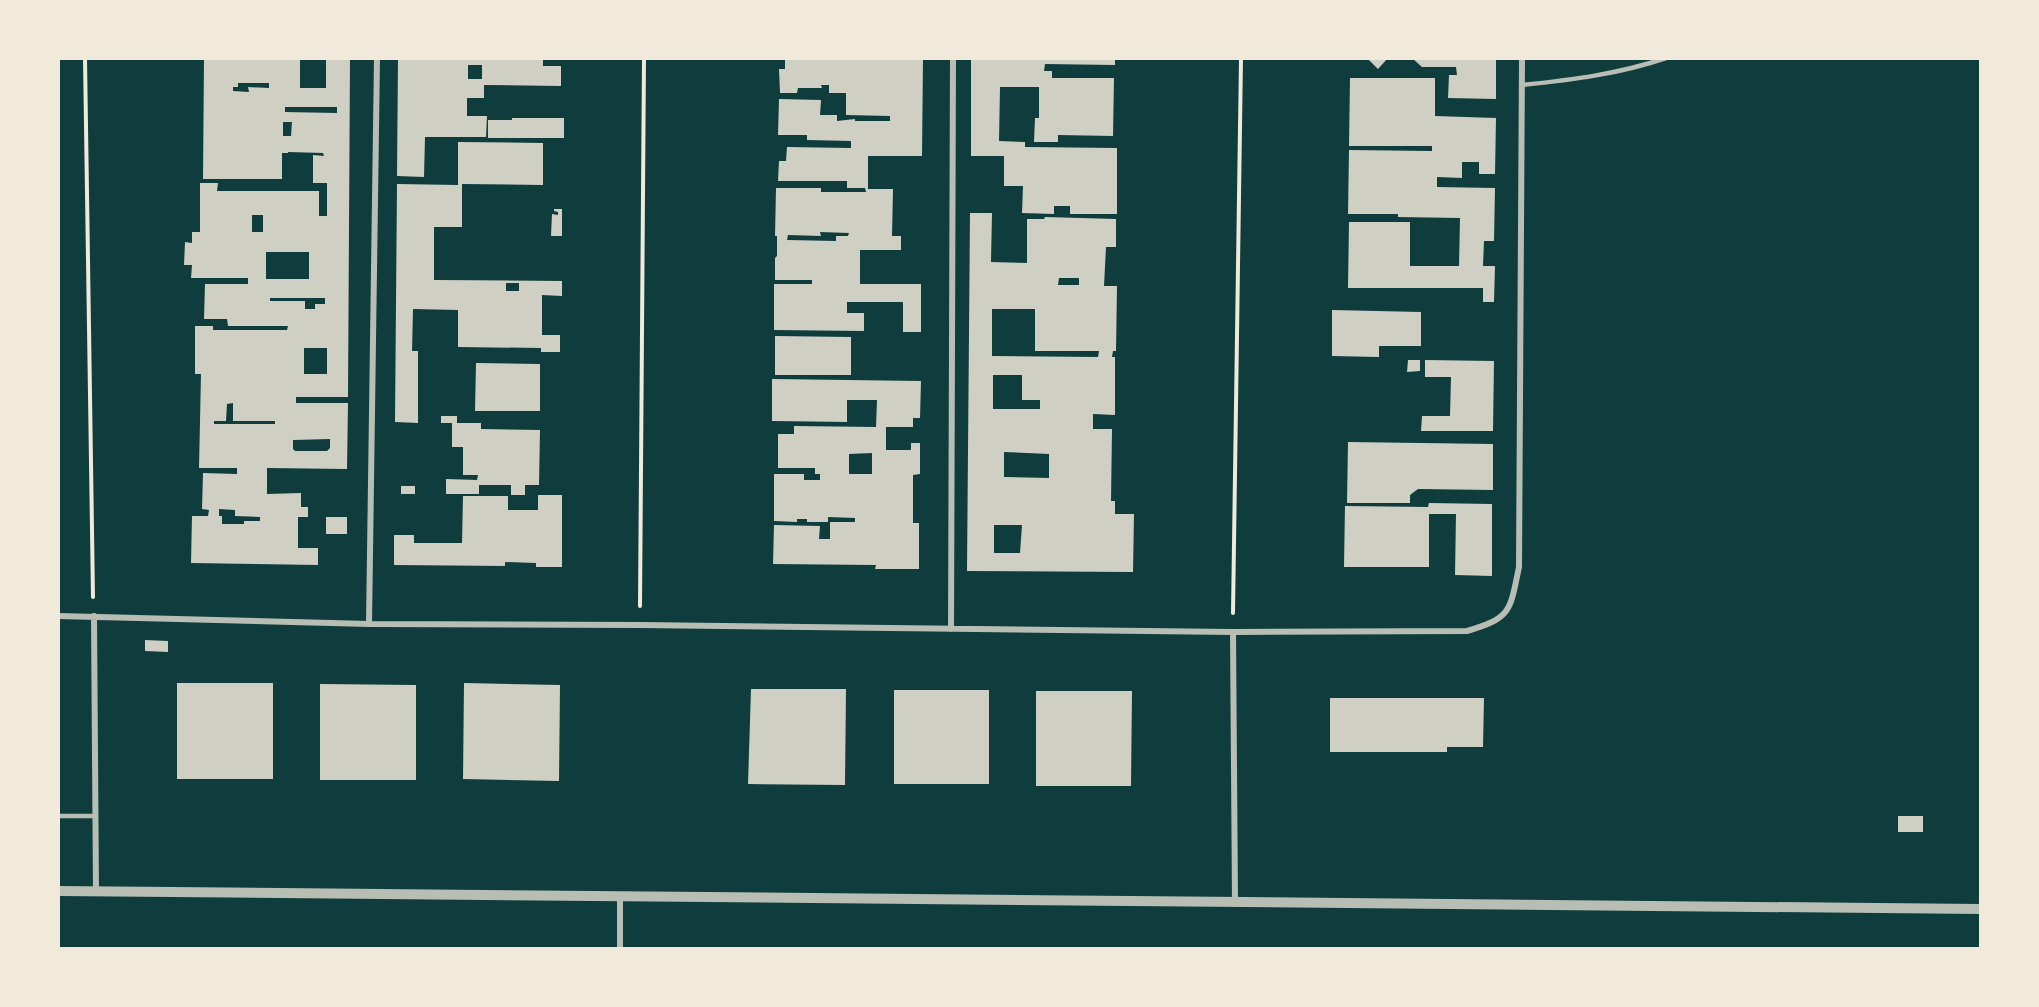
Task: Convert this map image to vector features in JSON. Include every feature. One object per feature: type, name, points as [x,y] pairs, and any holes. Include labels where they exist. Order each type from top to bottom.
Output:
[{"type":"street","points":[[369,624],[377,58]]},
{"type":"street","points":[[951,629],[953,58]]},
{"type":"street","points":[[58,616],[369,624],[1233,632],[1467,631],[1492,624],[1506,613],[1513,597],[1519,567],[1522,58]]},
{"type":"street","points":[[94,616],[96,892]]},
{"type":"street","points":[[1233,632],[1235,902]]},
{"type":"street","points":[[58,891],[1980,909]]},
{"type":"street","points":[[620,897],[620,948]]},
{"type":"lane","points":[[1522,85],[1580,79],[1635,69],[1666,58]]},
{"type":"lane","points":[[58,816],[96,816]]},
{"type":"path","points":[[85,58],[94,616]]},
{"type":"path","points":[[640,625],[644,58]]},
{"type":"path","points":[[1233,632],[1241,58]]},
{"type":"building","points":[[204,58],[300,58],[300,88],[326,88],[326,58],[350,58],[348,397],[296,397],[296,403],[348,403],[347,469],[267,468],[267,494],[301,493],[301,507],[308,507],[308,517],[298,517],[298,548],[318,548],[318,565],[191,563],[192,516],[208,516],[209,510],[202,509],[203,473],[237,474],[237,468],[199,468],[201,374],[195,374],[195,326],[213,326],[213,330],[287,330],[288,326],[228,326],[227,319],[204,319],[205,284],[248,284],[248,278],[191,278],[192,265],[184,265],[185,242],[192,243],[192,232],[200,232],[200,183],[218,183],[217,191],[319,191],[319,216],[327,216],[327,183],[313,183],[313,155],[324,156],[323,153],[282,153],[282,179],[203,179]],"holes":[[[238,83],[269,83],[269,88],[248,87],[249,92],[233,91],[233,87],[238,87]],[[285,107],[337,107],[337,113],[285,112]],[[283,122],[292,122],[291,136],[283,136]],[[252,215],[263,215],[263,232],[252,232]],[[266,252],[309,252],[309,279],[266,279]],[[270,298],[325,298],[325,304],[315,304],[315,309],[305,309],[305,301],[270,301]],[[304,348],[327,348],[327,374],[304,374]],[[233,403],[233,421],[275,421],[275,424],[214,424],[214,421],[226,421],[227,404]],[[330,439],[330,448],[327,451],[295,451],[293,440]],[[219,509],[235,510],[235,516],[260,517],[260,521],[244,521],[244,524],[222,524]]]},
{"type":"building","points":[[398,58],[543,58],[543,66],[561,66],[561,86],[484,85],[484,98],[467,98],[467,116],[487,116],[486,137],[425,137],[424,177],[397,176]],"holes":[[[468,65],[482,65],[482,79],[468,79]]]},
{"type":"building","points":[[785,58],[923,58],[922,156],[868,156],[868,189],[893,189],[892,236],[901,236],[901,250],[860,250],[860,284],[921,284],[921,332],[903,332],[903,302],[847,302],[847,313],[864,313],[864,331],[774,330],[774,284],[812,284],[812,280],[775,280],[776,188],[821,188],[821,192],[866,192],[865,188],[847,188],[847,181],[778,181],[779,161],[786,161],[787,147],[851,148],[851,141],[807,140],[807,135],[778,135],[779,99],[821,100],[820,115],[837,115],[837,121],[855,119],[855,121],[890,121],[890,116],[846,115],[846,93],[829,93],[829,85],[821,85],[822,88],[798,88],[797,93],[780,93],[779,69],[785,69]],"holes":[[[820,232],[849,233],[848,236],[836,236],[836,241],[787,240],[788,235],[821,236]]]},
{"type":"building","points":[[971,58],[1115,58],[1115,65],[1045,64],[1044,71],[1052,71],[1052,78],[1114,78],[1113,136],[1058,135],[1058,142],[1034,142],[1035,118],[1039,118],[1039,87],[1000,87],[999,141],[1025,142],[1025,147],[1117,148],[1117,214],[1070,214],[1070,206],[1054,206],[1054,214],[1022,213],[1023,186],[1004,186],[1004,156],[971,156]]},
{"type":"building","points":[[1367,58],[1388,58],[1378,69]]},
{"type":"building","points":[[1412,58],[1496,58],[1496,99],[1448,98],[1449,75],[1457,75],[1456,67],[1422,67]]},
{"type":"building","points":[[1350,78],[1435,78],[1435,116],[1496,118],[1495,174],[1479,174],[1479,162],[1462,162],[1462,178],[1437,177],[1437,187],[1495,188],[1494,241],[1484,241],[1483,266],[1495,266],[1494,302],[1483,302],[1483,288],[1348,288],[1349,222],[1410,222],[1410,266],[1459,266],[1460,218],[1348,214],[1349,150],[1432,151],[1432,146],[1349,146]]},
{"type":"building","points":[[512,118],[564,118],[564,138],[488,138],[488,120],[512,120]]},
{"type":"building","points":[[458,142],[543,143],[543,185],[462,184],[462,227],[434,227],[434,280],[562,281],[562,296],[542,295],[542,335],[560,335],[560,352],[541,352],[541,348],[458,347],[458,310],[413,309],[412,351],[418,351],[418,423],[395,422],[397,184],[458,185]],"holes":[[[506,283],[519,283],[519,291],[506,291]]]},
{"type":"building","points":[[554,209],[562,209],[562,236],[551,236],[552,214],[558,215]]},
{"type":"building","points":[[970,213],[992,213],[991,262],[1027,263],[1027,219],[1044,219],[1045,217],[1116,219],[1116,247],[1106,247],[1104,286],[1117,286],[1116,351],[1113,351],[1112,357],[1115,357],[1115,415],[1093,414],[1093,429],[1112,429],[1111,501],[1115,501],[1115,514],[1134,514],[1133,572],[967,571]],"holes":[[[1059,278],[1079,278],[1079,285],[1058,285]],[[992,309],[1035,309],[1035,351],[1099,351],[1098,357],[992,356]],[[993,375],[1022,375],[1022,400],[1040,400],[1040,409],[993,409]],[[1004,452],[1049,454],[1049,478],[1004,477]],[[994,525],[1022,525],[1020,553],[994,553]]]},
{"type":"building","points":[[1332,310],[1421,312],[1421,346],[1379,346],[1379,357],[1332,356]]},
{"type":"building","points":[[775,336],[851,337],[851,375],[775,375]]},
{"type":"building","points":[[1408,360],[1420,360],[1420,371],[1407,372]]},
{"type":"building","points":[[1425,360],[1494,361],[1493,431],[1421,431],[1422,416],[1450,416],[1451,377],[1425,377]]},
{"type":"building","points":[[476,363],[540,364],[540,411],[475,411]]},
{"type":"building","points":[[772,379],[921,381],[920,418],[913,418],[913,427],[886,427],[886,450],[911,450],[911,443],[920,443],[920,474],[913,475],[913,523],[919,523],[919,569],[875,569],[876,565],[773,564],[774,525],[820,526],[819,539],[830,539],[830,522],[855,522],[855,518],[828,517],[828,522],[807,522],[807,519],[797,519],[797,522],[774,521],[774,474],[804,474],[804,480],[820,480],[820,474],[815,474],[815,468],[778,468],[778,434],[794,434],[794,426],[876,427],[877,400],[847,400],[847,422],[772,421]],"holes":[[[872,453],[872,474],[849,474],[849,454]]]},
{"type":"building","points":[[441,416],[457,416],[457,423],[481,423],[481,429],[540,430],[539,485],[525,485],[525,495],[511,495],[511,485],[479,485],[479,494],[446,494],[446,479],[477,480],[478,475],[463,475],[463,447],[452,447],[452,423],[441,423]]},
{"type":"building","points":[[1348,442],[1493,444],[1493,490],[1418,489],[1410,495],[1410,503],[1347,503]]},
{"type":"building","points":[[401,486],[415,486],[415,494],[401,494]]},
{"type":"building","points":[[538,495],[562,495],[562,567],[536,567],[536,563],[505,562],[505,566],[394,565],[394,535],[414,535],[414,543],[462,543],[463,496],[508,496],[508,510],[538,510]]},
{"type":"building","points":[[1429,503],[1492,504],[1492,576],[1455,575],[1456,514],[1429,514],[1429,567],[1344,567],[1345,506],[1428,507]]},
{"type":"building","points":[[326,517],[347,517],[347,534],[326,534]]},
{"type":"building","points":[[145,640],[168,641],[168,652],[145,651]]},
{"type":"building","points":[[177,683],[273,683],[273,779],[177,779]]},
{"type":"building","points":[[464,683],[560,685],[559,781],[463,779]]},
{"type":"building","points":[[320,684],[416,685],[416,780],[320,780]]},
{"type":"building","points":[[751,689],[846,689],[845,785],[748,784]]},
{"type":"building","points":[[894,690],[989,690],[989,784],[894,784]]},
{"type":"building","points":[[1036,691],[1132,691],[1131,786],[1036,786]]},
{"type":"building","points":[[1330,698],[1484,698],[1483,747],[1447,747],[1447,752],[1330,752]]},
{"type":"building","points":[[1898,816],[1923,816],[1923,832],[1898,832]]}]
